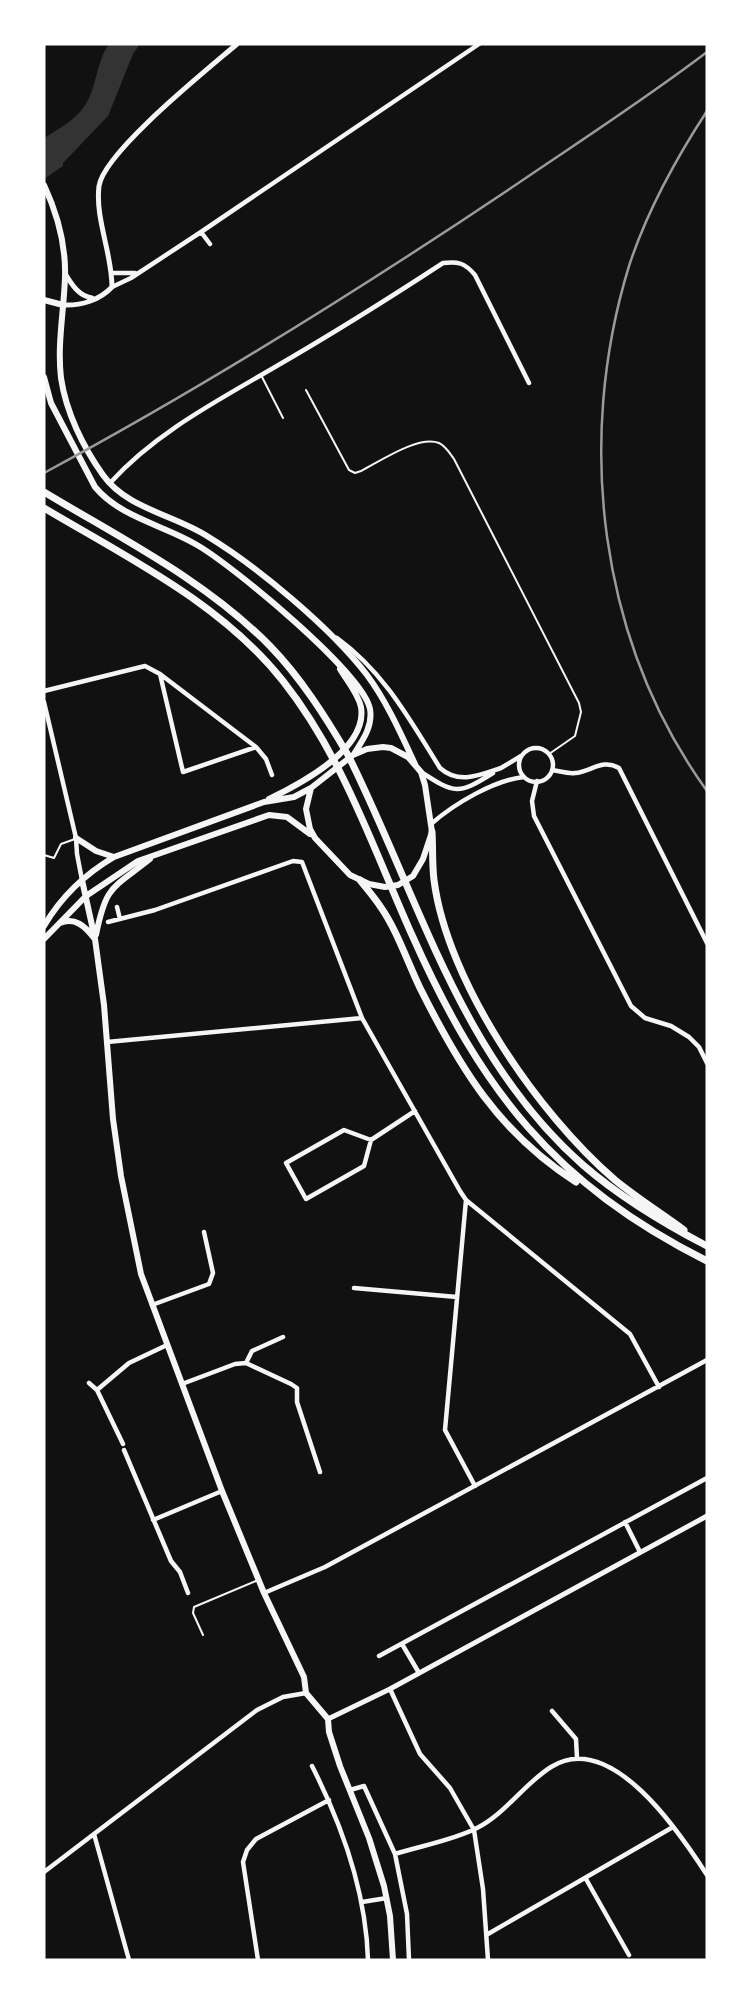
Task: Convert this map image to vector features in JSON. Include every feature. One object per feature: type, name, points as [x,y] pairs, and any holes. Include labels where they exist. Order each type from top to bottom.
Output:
[{"type":"highway","points":[[44,492],[155,557],[208,592],[282,659],[331,726],[362,785],[441,966],[490,1055],[512,1087],[546,1129],[612,1189],[657,1219],[707,1246]]},
{"type":"highway","points":[[44,508],[187,594],[240,635],[282,680],[320,733],[348,784],[439,991],[477,1059],[518,1117],[568,1169],[604,1199]]},
{"type":"highway","points":[[432,828],[434,879],[444,924],[468,982],[514,1063],[551,1114],[601,1167],[707,1246]]},
{"type":"highway","points":[[360,880],[382,909],[447,1041],[478,1091],[528,1145],[557,1169],[649,1229],[707,1261]]},
{"type":"main road","points":[[44,185],[62,241],[65,274],[61,380],[72,420],[94,460],[110,483],[136,502],[206,535],[259,573],[315,622],[368,677],[415,764]]},
{"type":"main road","points":[[44,209],[52,206]]},
{"type":"main road","points":[[44,300],[64,305]]},
{"type":"main road","points":[[44,377],[51,403],[95,487],[105,497],[130,514],[175,533],[213,555],[274,604],[356,682],[370,708],[369,729],[353,755]]},
{"type":"main road","points":[[44,926],[65,897],[82,880],[114,857],[264,802],[300,784],[334,758],[356,735],[361,719],[360,703],[335,662]]},
{"type":"main road","points":[[44,939],[86,896],[126,868],[157,853],[269,816],[283,816],[293,820],[315,838],[350,875],[385,887],[406,881],[421,863],[432,828],[429,800],[421,772],[408,757],[391,748],[374,747],[353,755],[310,788],[288,799],[264,802]]},
{"type":"main road","points":[[310,788],[307,816],[315,838]]},
{"type":"main road","points":[[76,838],[96,851],[114,857]]},
{"type":"main road","points":[[95,939],[102,907],[109,892],[157,853]]},
{"type":"main road","points":[[82,880],[95,939],[113,1119],[125,1201],[141,1274],[222,1491],[264,1593],[304,1677],[306,1693],[327,1718],[329,1732],[369,1838],[387,1898],[393,1960]]},
{"type":"main road","points":[[56,925],[68,920],[77,922],[86,927],[95,939]]},
{"type":"street","points":[[112,287],[99,198],[103,173],[137,134],[237,44]]},
{"type":"street","points":[[64,305],[98,298],[112,287],[118,286],[479,44]]},
{"type":"street","points":[[201,232],[209,244]]},
{"type":"street","points":[[110,483],[125,467],[177,426],[443,263],[456,261],[467,266],[475,275],[529,383]]},
{"type":"street","points":[[112,273],[139,272]]},
{"type":"street","points":[[65,274],[82,294],[88,298],[98,298]]},
{"type":"street","points":[[315,622],[370,665],[389,688],[440,768],[447,774],[459,779],[501,768]]},
{"type":"street","points":[[44,691],[145,666],[160,674],[256,747],[266,759],[272,775]]},
{"type":"street","points":[[160,674],[183,772],[256,747]]},
{"type":"street","points":[[44,702],[76,838],[82,880]]},
{"type":"street","points":[[421,772],[450,790],[459,790],[477,783],[535,748],[545,751],[552,759],[552,770],[546,778],[537,781],[524,777],[512,778],[450,808],[432,828]]},
{"type":"street","points":[[521,756],[519,765],[524,777]]},
{"type":"street","points":[[552,770],[575,773],[604,764],[613,764],[619,768],[707,943]]},
{"type":"street","points":[[537,781],[532,801],[534,816],[631,1006],[645,1018],[671,1026],[689,1037],[707,1061]]},
{"type":"street","points":[[108,922],[155,910],[293,861],[302,862],[362,1018],[466,1200],[630,1334],[659,1387]]},
{"type":"street","points":[[117,906],[120,919]]},
{"type":"street","points":[[107,1042],[362,1018]]},
{"type":"street","points":[[371,1140],[344,1130],[286,1163],[306,1199],[364,1166],[371,1140],[415,1111]]},
{"type":"street","points":[[466,1200],[445,1430],[475,1486]]},
{"type":"street","points":[[152,1305],[209,1284],[213,1273],[204,1232]]},
{"type":"street","points":[[354,1288],[457,1297]]},
{"type":"street","points":[[246,1363],[252,1351],[283,1337]]},
{"type":"street","points":[[97,1390],[129,1363],[167,1345]]},
{"type":"street","points":[[264,1593],[315,1572],[707,1360]]},
{"type":"street","points":[[181,1384],[235,1364],[246,1363],[297,1388],[297,1402],[320,1472]]},
{"type":"street","points":[[89,1384],[97,1390],[171,1561],[180,1572],[188,1592]]},
{"type":"street","points":[[379,1656],[707,1478]]},
{"type":"street","points":[[153,1520],[222,1491]]},
{"type":"street","points":[[327,1718],[390,1689],[707,1516]]},
{"type":"street","points":[[625,1522],[640,1552]]},
{"type":"street","points":[[402,1644],[419,1673]]},
{"type":"street","points":[[390,1689],[420,1754],[450,1788],[474,1830],[488,1934],[488,1960]]},
{"type":"street","points":[[44,1871],[257,1710],[283,1697],[306,1693]]},
{"type":"street","points":[[552,1711],[574,1736],[577,1758]]},
{"type":"street","points":[[395,1854],[474,1830],[500,1812],[549,1768],[559,1762],[577,1758],[596,1760],[618,1772],[645,1796],[673,1828],[707,1875]]},
{"type":"street","points":[[312,1766],[341,1829],[362,1902],[368,1960]]},
{"type":"street","points":[[349,1790],[365,1786],[395,1854],[407,1914],[409,1960]]},
{"type":"street","points":[[258,1960],[243,1862],[247,1850],[256,1839],[329,1800]]},
{"type":"street","points":[[488,1934],[673,1828]]},
{"type":"street","points":[[93,1834],[129,1960]]},
{"type":"street","points":[[586,1879],[629,1955]]},
{"type":"street","points":[[362,1902],[387,1898]]},
{"type":"lane","points":[[261,375],[284,418]]},
{"type":"lane","points":[[306,390],[349,470],[355,473],[425,441],[439,443],[454,459],[579,703],[581,712],[575,736],[549,754]]},
{"type":"lane","points":[[44,855],[54,858],[61,844],[76,838]]},
{"type":"lane","points":[[203,1635],[193,1613],[194,1607],[259,1580]]},
{"type":"shaded area","points":[[109,44],[140,44],[133,54],[108,116],[63,166],[44,179],[44,138],[71,121],[84,107]]},
{"type":"railway","points":[[44,473],[163,407],[339,300],[585,138],[707,52]]},
{"type":"railway","points":[[707,111],[663,186],[644,225],[629,266],[612,333],[603,401],[601,470],[607,538],[621,605],[642,670],[670,733],[707,791]]}]
